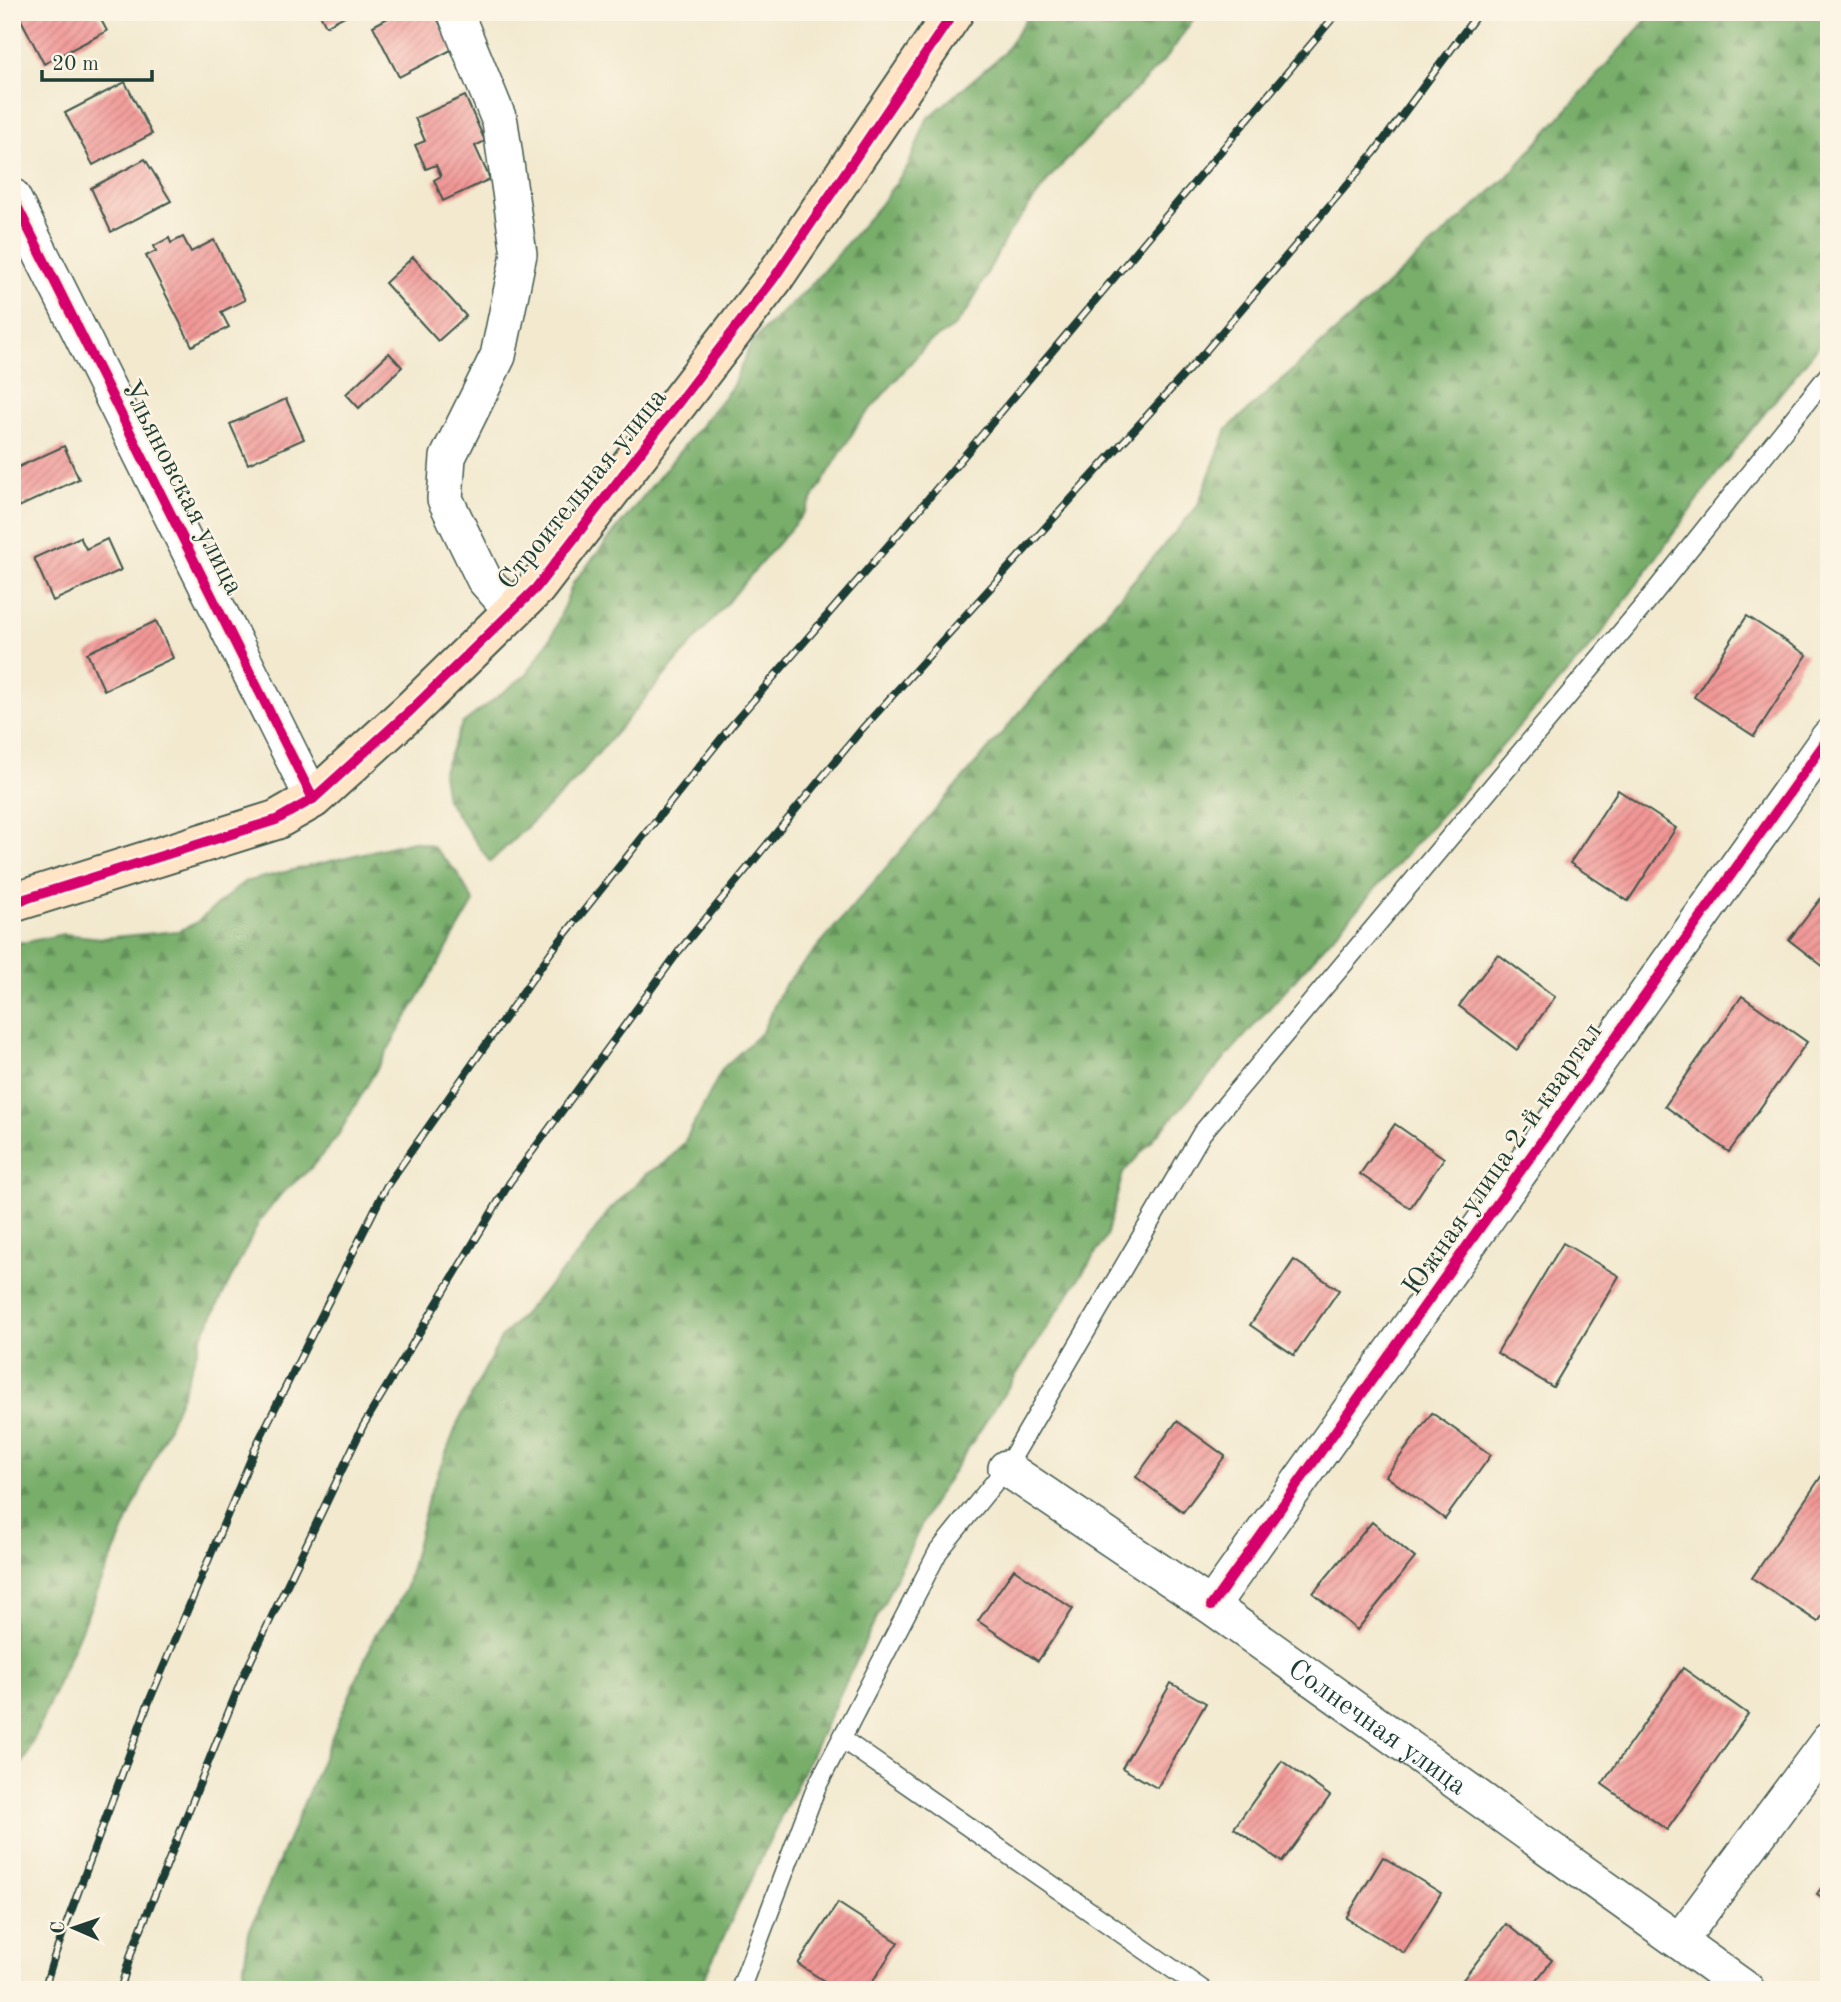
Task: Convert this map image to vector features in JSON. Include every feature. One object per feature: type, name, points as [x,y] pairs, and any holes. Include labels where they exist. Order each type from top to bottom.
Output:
[{"type":"street","points":[[455,12],[500,122],[519,254],[498,356],[448,457],[444,499],[484,579],[512,611]]},
{"type":"street","name":"Строительная улица","points":[[12,903],[276,820],[313,799],[410,711],[536,588],[774,278],[954,12]]},
{"type":"street","name":"Ульяновская улица","points":[[12,196],[313,799]]},
{"type":"street","name":"Южная улица 2-й квартал","points":[[1211,1606],[1829,737]]},
{"type":"street","name":"Солнечная улица","points":[[1006,1468],[1211,1606],[1747,1990]]},
{"type":"street","points":[[1679,1940],[1829,1740]]},
{"type":"lane","points":[[740,1990],[816,1788],[938,1552],[1006,1468],[1202,1133],[1645,604],[1829,374]]},
{"type":"lane","points":[[842,1739],[1203,1990]]},
{"type":"green space","points":[[1031,12],[1198,12],[1168,56],[1054,173],[1006,237],[969,308],[953,328],[928,343],[860,421],[804,513],[571,785],[490,862],[446,799],[442,773],[462,724],[527,674],[553,634],[573,583],[732,387],[752,341],[811,285],[879,206],[908,166],[927,119],[1003,54]]},
{"type":"green space","points":[[1653,12],[1829,12],[1829,333],[1723,465],[1598,638],[1123,1173],[1106,1237],[930,1507],[698,1990],[238,1990],[242,1981],[249,1932],[376,1633],[393,1613],[406,1587],[428,1499],[459,1420],[501,1338],[579,1253],[608,1212],[646,1174],[667,1161],[684,1143],[723,1068],[762,1032],[783,987],[1197,507],[1227,429],[1506,178]]},
{"type":"green space","points":[[413,841],[432,846],[456,871],[474,902],[337,1137],[310,1169],[282,1193],[259,1222],[201,1339],[183,1392],[27,1755],[12,1779],[12,943],[63,934],[102,938],[178,931],[196,923],[244,882]]},
{"type":"building","points":[[17,12],[97,12],[107,31],[44,64]]},
{"type":"building","points":[[319,12],[352,12],[326,26]]},
{"type":"building","points":[[399,12],[434,12],[453,49],[399,77],[373,26]]},
{"type":"building","points":[[125,82],[152,134],[93,165],[65,113]]},
{"type":"building","points":[[465,96],[485,141],[475,146],[490,179],[443,201],[434,180],[441,176],[436,165],[426,169],[415,145],[425,141],[415,118]]},
{"type":"building","points":[[145,159],[171,201],[111,232],[91,188]]},
{"type":"building","points":[[183,237],[191,252],[214,240],[245,300],[221,312],[229,327],[192,346],[146,256],[156,251],[154,246],[169,238],[171,243]]},
{"type":"building","points":[[413,257],[466,316],[438,341],[385,283]]},
{"type":"building","points":[[389,353],[402,367],[359,408],[346,394]]},
{"type":"building","points":[[286,399],[304,439],[248,464],[230,424]]},
{"type":"building","points":[[64,446],[79,479],[19,507],[12,492],[12,470]]},
{"type":"building","points":[[80,537],[86,549],[107,539],[121,570],[53,601],[34,558]]},
{"type":"building","points":[[1747,616],[1807,655],[1754,736],[1694,697]]},
{"type":"building","points":[[156,621],[173,658],[104,690],[87,653]]},
{"type":"building","points":[[1618,790],[1676,828],[1628,901],[1570,863]]},
{"type":"building","points":[[1829,888],[1829,971],[1789,940]]},
{"type":"building","points":[[1498,954],[1555,997],[1517,1050],[1459,1006]]},
{"type":"building","points":[[1742,996],[1807,1042],[1729,1152],[1665,1106]]},
{"type":"building","points":[[1395,1124],[1444,1158],[1410,1208],[1360,1174]]},
{"type":"building","points":[[1563,1243],[1619,1276],[1553,1387],[1497,1353]]},
{"type":"building","points":[[1294,1260],[1339,1290],[1294,1355],[1250,1325]]},
{"type":"building","points":[[1432,1413],[1491,1455],[1445,1519],[1386,1476]]},
{"type":"building","points":[[1177,1421],[1225,1456],[1183,1512],[1136,1477]]},
{"type":"building","points":[[1829,1465],[1829,1606],[1818,1622],[1752,1578]]},
{"type":"building","points":[[1372,1522],[1415,1558],[1357,1630],[1313,1593]]},
{"type":"building","points":[[1014,1569],[1073,1609],[1038,1661],[978,1621]]},
{"type":"building","points":[[1683,1668],[1748,1714],[1667,1830],[1602,1784]]},
{"type":"building","points":[[1171,1683],[1206,1703],[1157,1788],[1122,1768]]},
{"type":"building","points":[[1282,1761],[1330,1796],[1282,1862],[1234,1828]]},
{"type":"building","points":[[1383,1857],[1441,1893],[1404,1953],[1346,1918]]},
{"type":"building","points":[[1829,1877],[1829,1902],[1817,1894]]},
{"type":"building","points":[[838,1903],[898,1942],[867,1990],[838,1990],[798,1964]]},
{"type":"building","points":[[1506,1924],[1552,1960],[1529,1990],[1455,1990]]},
{"type":"railway","points":[[44,1990],[148,1704],[258,1442],[386,1187],[551,952],[732,725],[905,526],[1338,12]]},
{"type":"railway","points":[[120,1990],[132,1951],[241,1681],[363,1426],[510,1182],[679,951],[862,729],[1204,353],[1374,153],[1479,12]]},
{"type":"cycle path","points":[[12,903],[276,820],[313,799],[410,711],[536,588],[774,278],[954,12]]},
{"type":"cycle path","points":[[12,196],[313,799]]},
{"type":"cycle path","points":[[1211,1606],[1829,737]]}]
